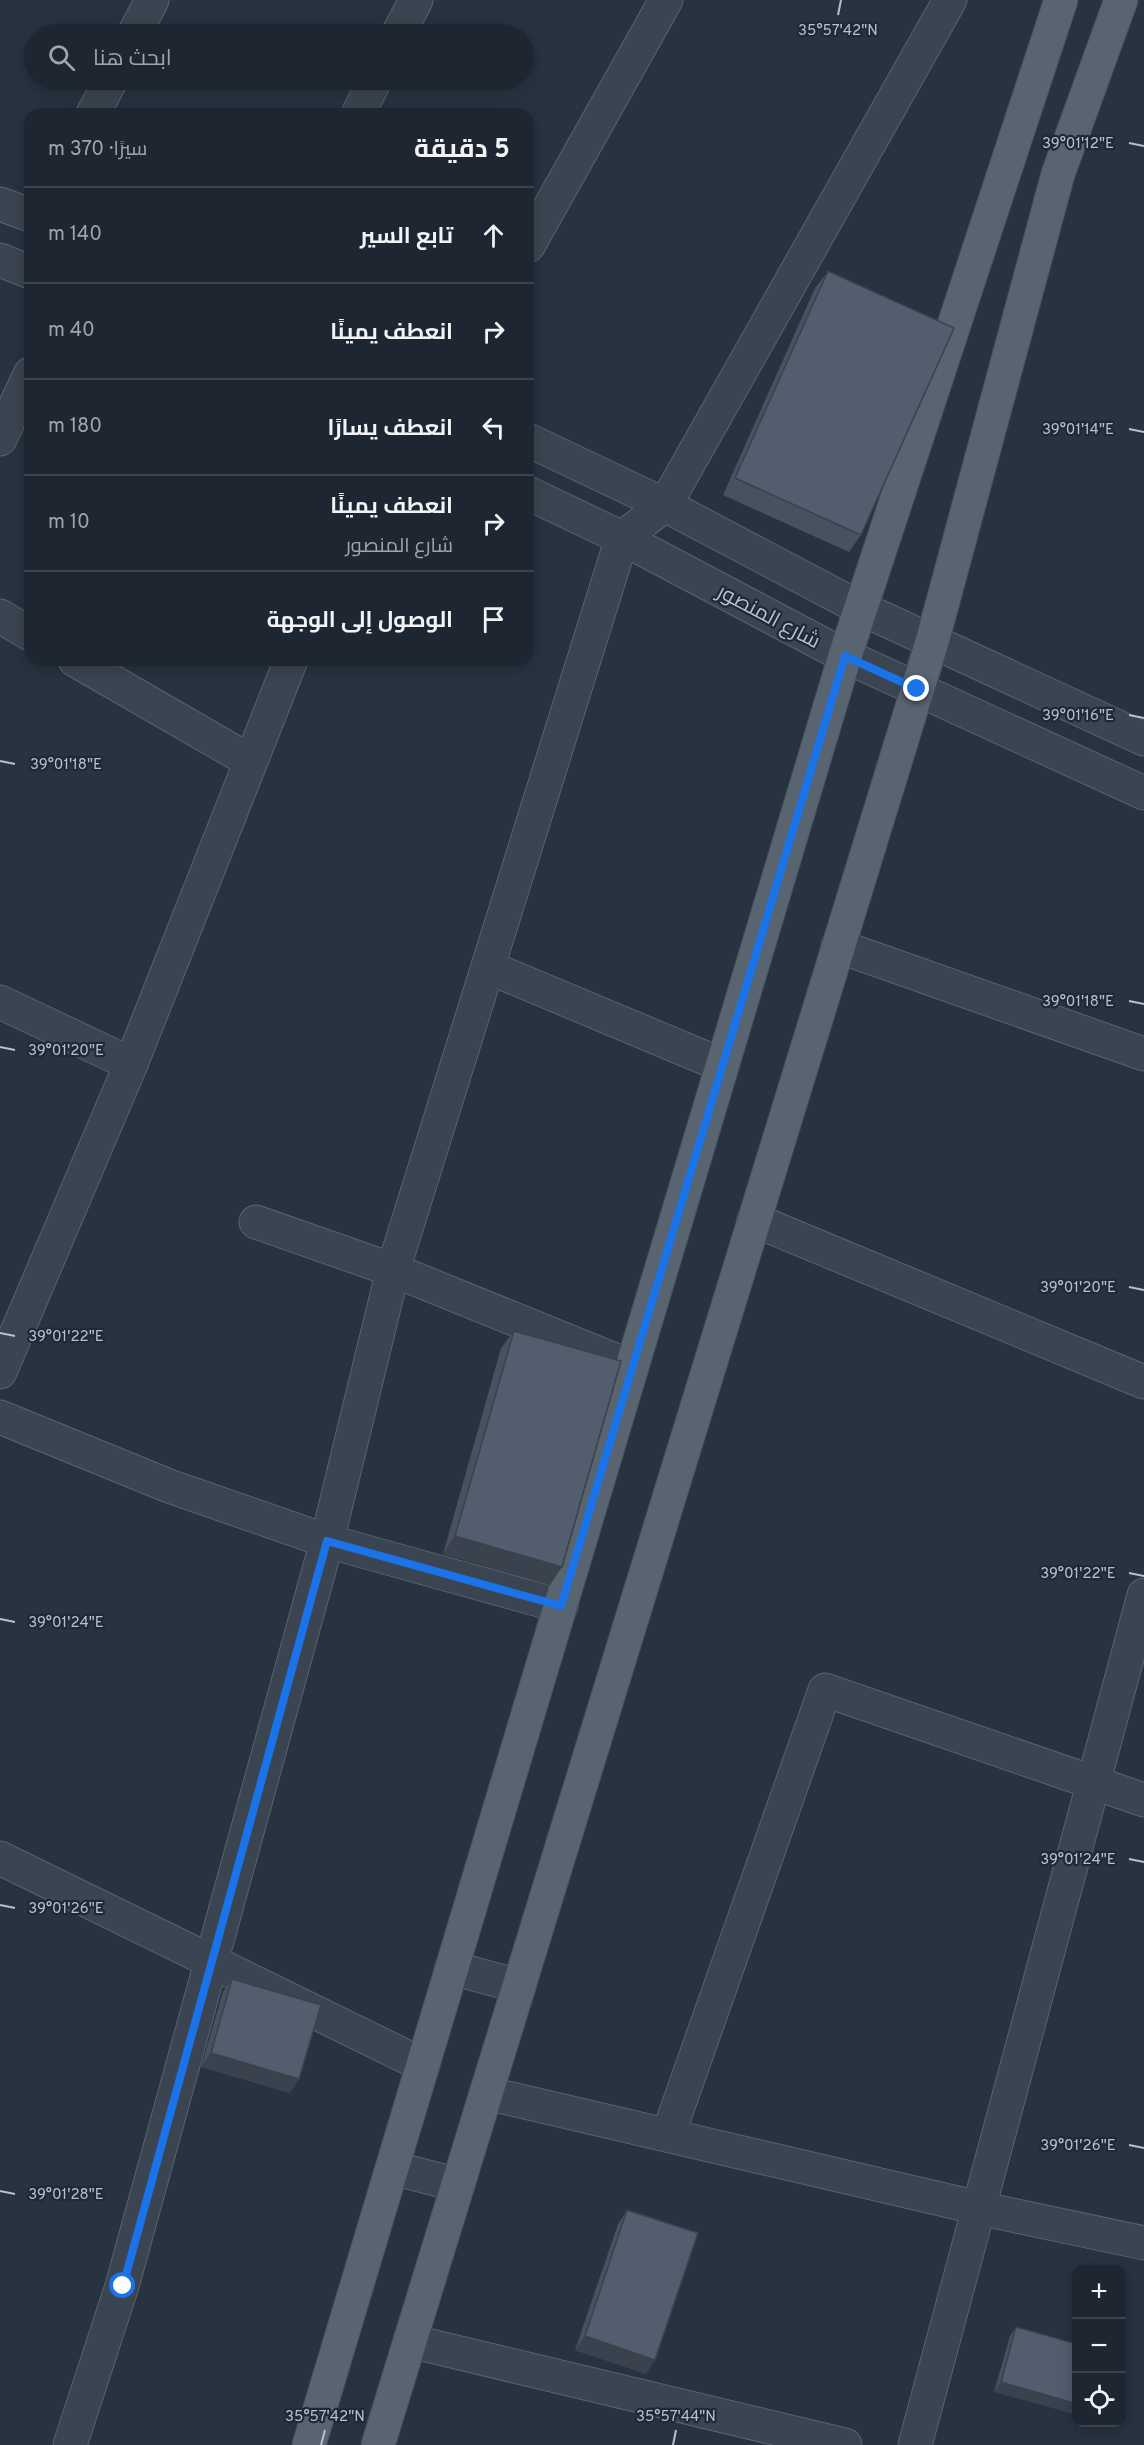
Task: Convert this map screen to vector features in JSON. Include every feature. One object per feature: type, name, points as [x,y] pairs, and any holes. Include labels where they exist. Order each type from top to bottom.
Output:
[{"type":"main road","points":[[309,2445],[845,656],[1061,0]]},
{"type":"main road","points":[[378,2445],[932,642],[1058,174],[1121,0]]},
{"type":"street","points":[[139,24],[152,0]]},
{"type":"street","points":[[403,24],[416,0]]},
{"type":"street","points":[[534,235],[666,0]]},
{"type":"street","points":[[70,2445],[123,2286],[327,1541],[393,1270],[622,538],[665,505],[950,0]]},
{"type":"street","points":[[96,108],[106,90]]},
{"type":"street","points":[[361,108],[370,90]]},
{"type":"street","points":[[0,204],[24,214]]},
{"type":"street","points":[[0,439],[24,387]]},
{"type":"street","points":[[534,443],[665,505],[860,608],[1144,739]]},
{"type":"street","name":"شارع المنصور","points":[[534,496],[622,538],[845,656],[1144,793]]},
{"type":"street","points":[[0,616],[24,630]]},
{"type":"street","points":[[85,666],[250,761]]},
{"type":"street","points":[[0,1372],[131,1064],[289,666]]},
{"type":"street","points":[[838,946],[1144,1054]]},
{"type":"street","points":[[488,967],[722,1065]]},
{"type":"street","points":[[0,1002],[131,1064]]},
{"type":"street","points":[[754,1220],[1144,1382]]},
{"type":"street","points":[[256,1222],[393,1270],[632,1367]]},
{"type":"street","points":[[0,1417],[169,1486],[327,1541],[561,1606]]},
{"type":"street","points":[[915,2445],[1144,1595]]},
{"type":"street","points":[[668,2135],[825,1690],[1144,1800]]},
{"type":"street","points":[[0,1858],[423,2065]]},
{"type":"street","points":[[452,1968],[519,1986]]},
{"type":"street","points":[[486,2093],[979,2208],[1144,2243]]},
{"type":"street","points":[[393,2168],[458,2186]]},
{"type":"street","points":[[410,2341],[845,2445]]},
{"type":"building","points":[[828,271],[954,328],[861,535],[735,478]]},
{"type":"building","points":[[514,1331],[621,1361],[562,1567],[455,1536]]},
{"type":"building","points":[[232,1979],[321,2005],[299,2079],[211,2053]]},
{"type":"building","points":[[627,2210],[698,2233],[655,2360],[585,2336]]},
{"type":"building","points":[[1016,2327],[1072,2343],[1072,2403],[1001,2382]]},
{"type":"route","points":[[123,2286],[327,1541],[561,1606],[845,656],[917,689]]}]
